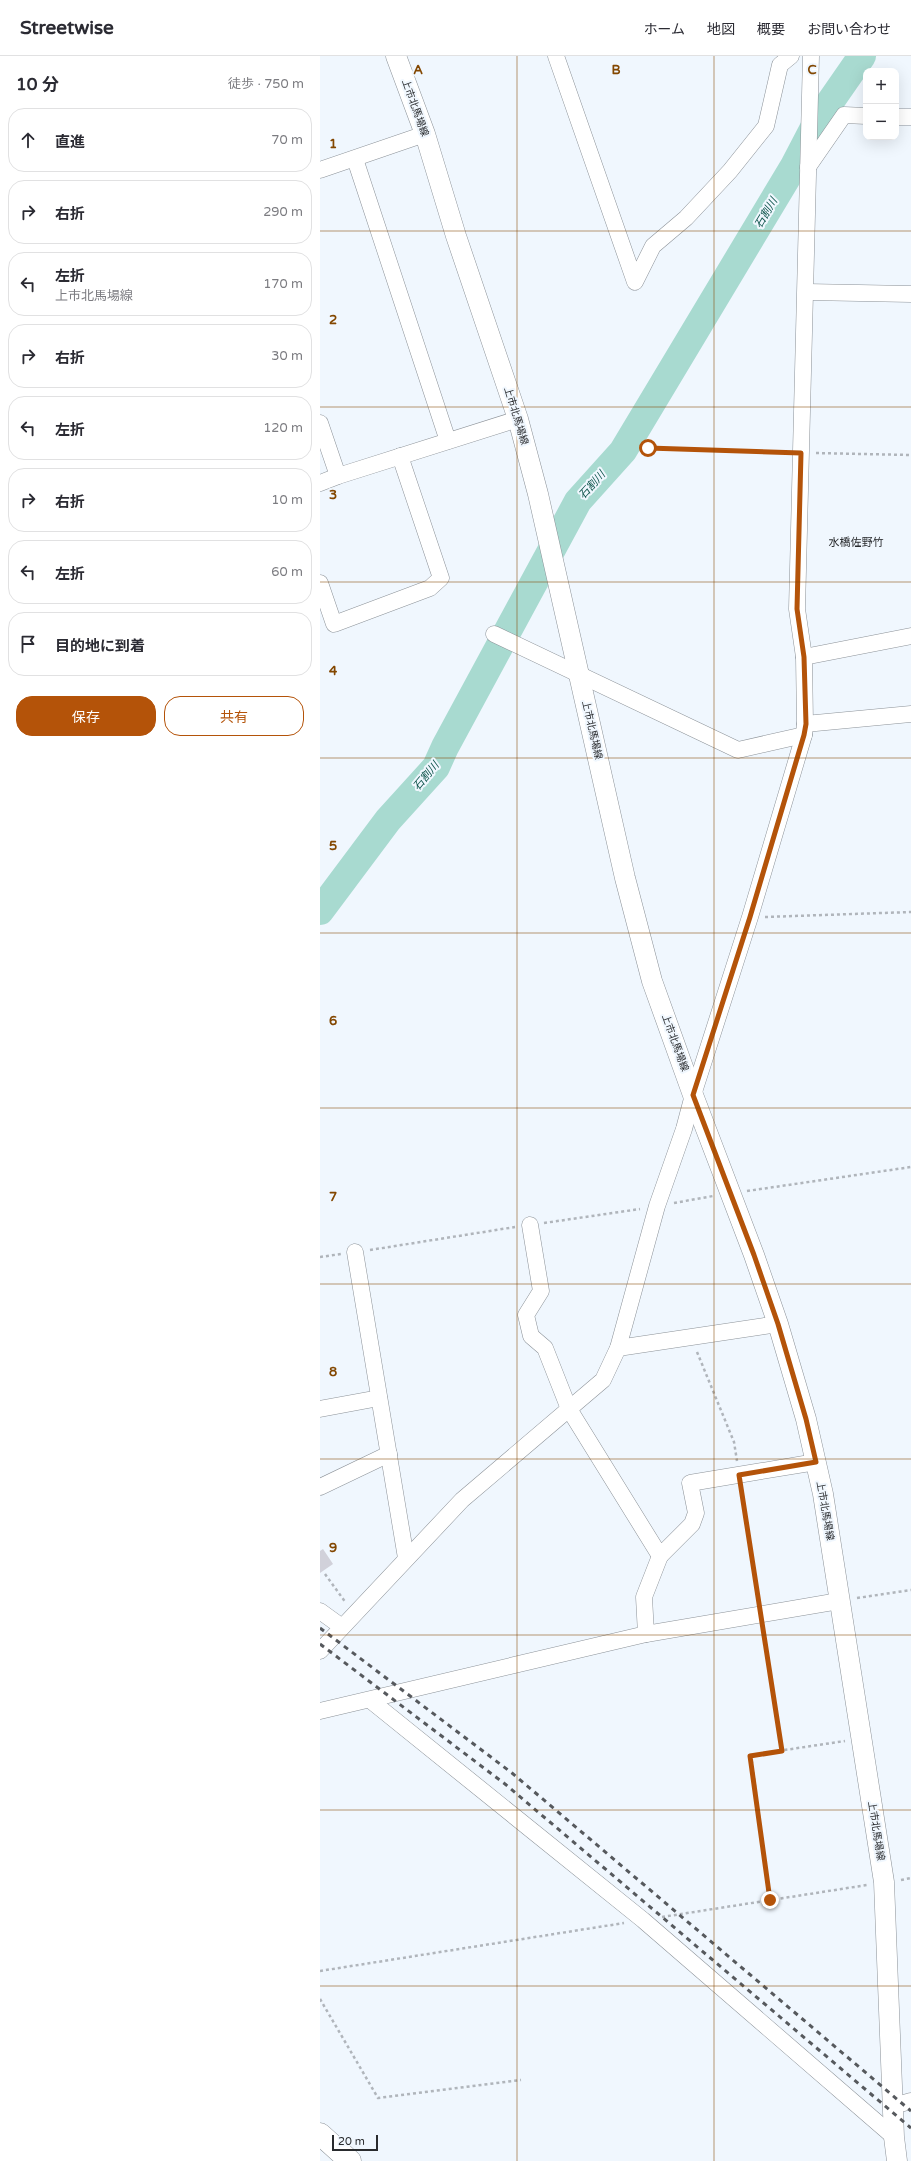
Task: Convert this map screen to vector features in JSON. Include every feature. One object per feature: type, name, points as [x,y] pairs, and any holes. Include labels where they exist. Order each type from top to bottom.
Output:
[{"type":"highway","points":[[320,2134],[350,2161]]},
{"type":"main road","name":"上市北馬場線","points":[[396,56],[425,134],[456,236],[518,419],[538,494],[624,871],[652,981],[778,1324],[806,1419],[823,1494],[884,1882],[902,2103],[894,2137],[897,2161]]},
{"type":"street","points":[[556,56],[635,282],[653,246],[686,218],[730,171],[766,126],[780,65],[791,56]]},
{"type":"street","points":[[320,1651],[462,1500],[603,1380],[618,1348],[657,1206],[684,1129],[693,1095],[750,917],[805,730],[804,657],[797,609],[807,292],[808,160],[811,56]]},
{"type":"street","points":[[808,160],[844,115],[863,116]]},
{"type":"street","points":[[899,117],[911,118]]},
{"type":"street","points":[[320,170],[425,134]]},
{"type":"street","points":[[355,159],[448,441]]},
{"type":"street","points":[[807,292],[911,294]]},
{"type":"street","points":[[320,484],[338,476],[518,419]]},
{"type":"street","points":[[320,423],[338,476]]},
{"type":"street","points":[[320,583],[334,624],[430,588],[441,578],[400,456]]},
{"type":"street","points":[[494,634],[738,750],[805,730],[911,714]]},
{"type":"street","points":[[804,657],[911,636]]},
{"type":"street","points":[[530,1225],[541,1291],[526,1315],[531,1336],[545,1348],[569,1409],[660,1556]]},
{"type":"street","points":[[355,1252],[406,1558]]},
{"type":"street","points":[[618,1348],[778,1324]]},
{"type":"street","points":[[320,1409],[379,1398]]},
{"type":"street","points":[[320,1487],[389,1454]]},
{"type":"street","points":[[646,1634],[644,1597],[660,1556],[692,1524],[696,1514],[690,1483],[816,1462]]},
{"type":"street","points":[[320,1711],[646,1634],[839,1601]]},
{"type":"street","points":[[320,1611],[342,1628]]},
{"type":"street","points":[[370,1700],[643,1920],[894,2137]]},
{"type":"path","points":[[648,448],[911,455]]},
{"type":"path","points":[[750,917],[911,912]]},
{"type":"path","points":[[320,1257],[657,1206],[730,1193],[911,1167]]},
{"type":"path","points":[[690,1337],[734,1442],[782,1751]]},
{"type":"path","points":[[325,1574],[355,1614]]},
{"type":"path","points":[[839,1601],[911,1590]]},
{"type":"path","points":[[770,1900],[750,1756],[861,1739]]},
{"type":"path","points":[[320,1972],[884,1882]]},
{"type":"path","points":[[320,1999],[378,2098],[521,2080]]},
{"type":"building","points":[[323,1549],[333,1564],[320,1573],[320,1551]]},
{"type":"waterway","name":"石割川","points":[[320,911],[388,820],[436,767],[445,747],[578,501],[623,451],[794,166],[819,118],[862,56]]},
{"type":"railway","points":[[320,1628],[512,1773],[911,2111]]},
{"type":"railway","points":[[320,1644],[505,1784],[911,2128]]},
{"type":"district","name":"水橋佐野竹","points":[[856,542]]},
{"type":"route","points":[[648,448],[801,453],[797,609],[804,657],[804,711],[806,724],[798,758],[750,917],[693,1095],[754,1255],[778,1324],[806,1419],[816,1462],[739,1475],[782,1751],[750,1756],[770,1900]]}]
